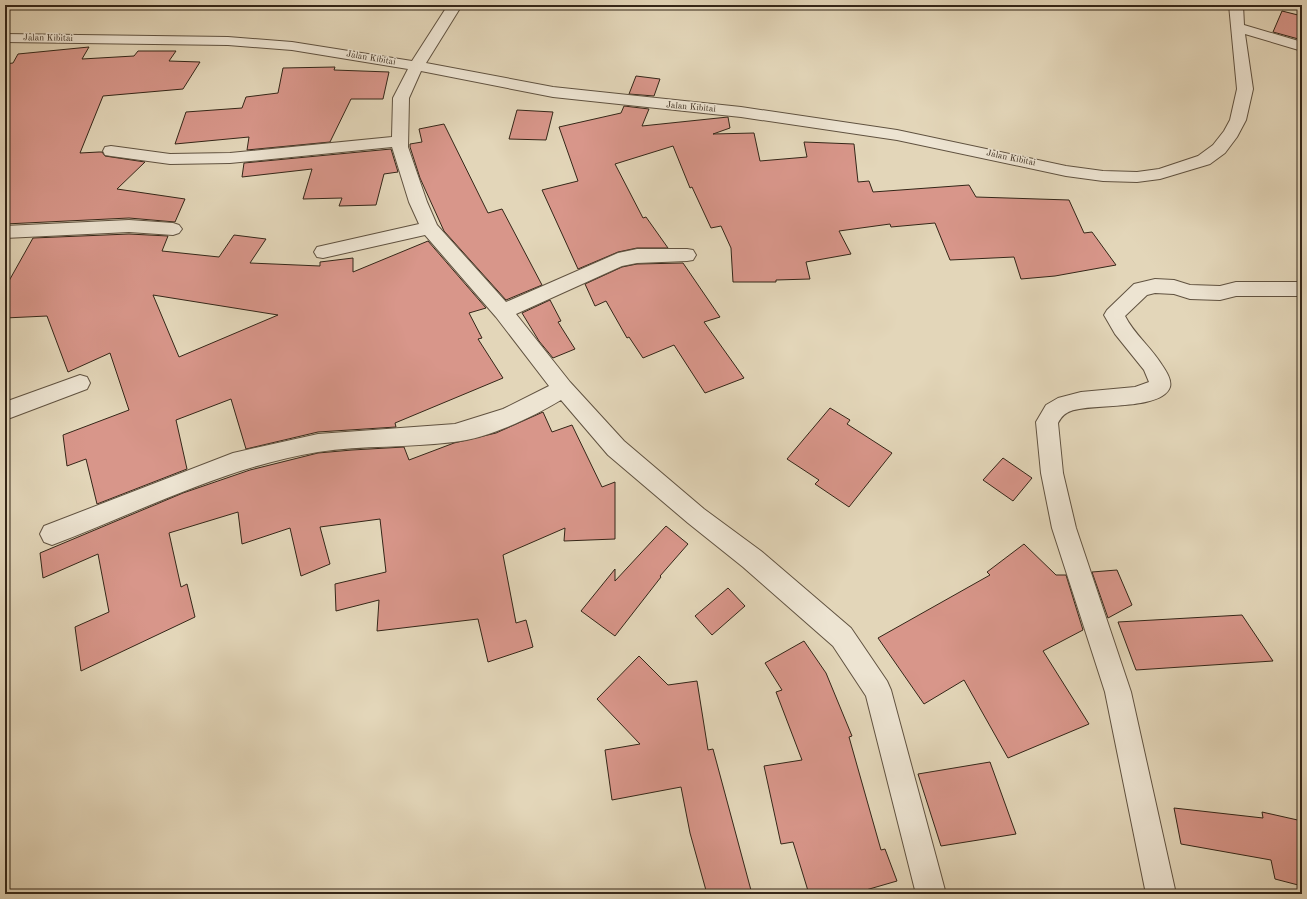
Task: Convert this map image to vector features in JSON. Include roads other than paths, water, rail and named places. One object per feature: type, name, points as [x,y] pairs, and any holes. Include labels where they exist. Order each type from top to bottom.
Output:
[{"type":"street","points":[[455,5],[416,67],[401,98],[400,147],[418,202],[429,228],[503,312],[563,388],[616,448],[696,516],[752,559],[842,637],[878,690],[901,773],[925,876],[931,894]]},
{"type":"street","name":"Jalan Kibitai","points":[[5,38],[228,40],[307,48],[459,73],[553,92],[741,112],[890,134],[1066,171],[1103,176],[1137,177],[1160,174],[1204,160],[1219,149],[1231,133],[1238,120],[1245,89],[1237,27],[1236,5]]},
{"type":"street","points":[[1237,27],[1302,48]]},
{"type":"street","points":[[5,46],[51,38]]},
{"type":"street","points":[[111,151],[170,159],[230,158],[400,142]]},
{"type":"street","points":[[5,232],[129,226],[172,229]]},
{"type":"street","points":[[323,252],[429,228]]},
{"type":"street","points":[[503,312],[613,262],[637,256],[687,255]]},
{"type":"street","points":[[1161,894],[1118,692],[1064,528],[1052,474],[1047,422],[1049,415],[1070,403],[1101,398],[1145,395],[1153,392],[1160,386],[1161,381],[1151,365],[1121,328],[1114,316],[1141,289],[1155,286],[1174,287],[1190,292],[1220,293],[1236,289],[1302,289]]},
{"type":"street","points":[[5,411],[80,383]]},
{"type":"street","points":[[52,534],[233,463],[318,443],[455,433],[506,417],[542,402],[563,388]]}]
